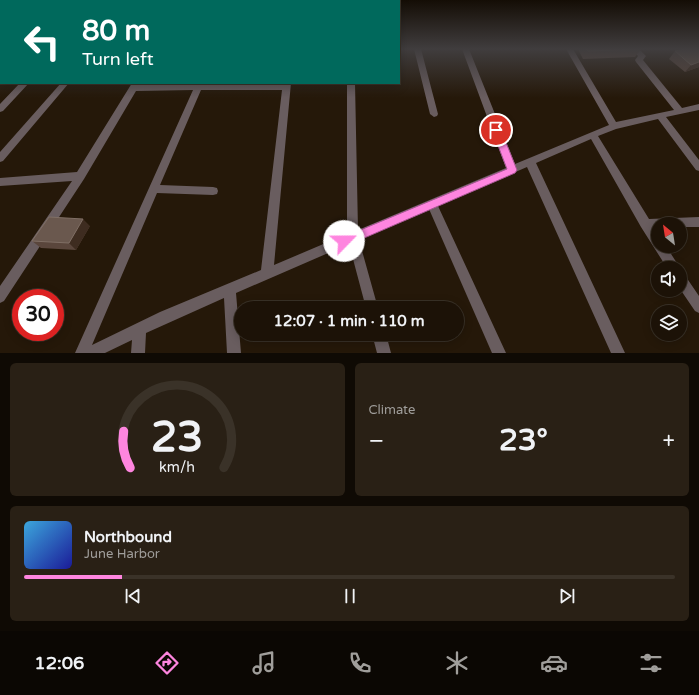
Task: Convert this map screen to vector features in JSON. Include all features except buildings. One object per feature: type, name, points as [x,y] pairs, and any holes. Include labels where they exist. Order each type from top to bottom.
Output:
[{"type":"street","points":[[421,65],[434,114]]},
{"type":"street","points":[[471,65],[512,170]]},
{"type":"street","points":[[579,65],[614,126]]},
{"type":"street","points":[[643,65],[679,110]]},
{"type":"street","points":[[0,109],[24,84]]},
{"type":"street","points":[[0,158],[64,84]]},
{"type":"street","points":[[351,84],[353,238],[370,301]]},
{"type":"street","points":[[82,353],[199,85]]},
{"type":"street","points":[[1,294],[80,176],[135,86],[287,85],[267,274]]},
{"type":"street","points":[[90,353],[140,329],[230,290],[614,126],[679,110],[699,107]]},
{"type":"street","points":[[659,115],[699,166]]},
{"type":"street","points":[[592,135],[651,233]]},
{"type":"street","points":[[530,162],[618,353]]},
{"type":"street","points":[[0,182],[80,176]]},
{"type":"street","points":[[154,189],[214,191]]},
{"type":"street","points":[[432,204],[499,353]]},
{"type":"street","points":[[645,224],[699,222]]},
{"type":"street","points":[[687,289],[699,307]]},
{"type":"street","points":[[230,290],[234,353]]},
{"type":"street","points":[[138,353],[140,329]]},
{"type":"street","points":[[381,341],[384,353]]},
{"type":"route","points":[[344,241],[512,170],[496,130]]}]
